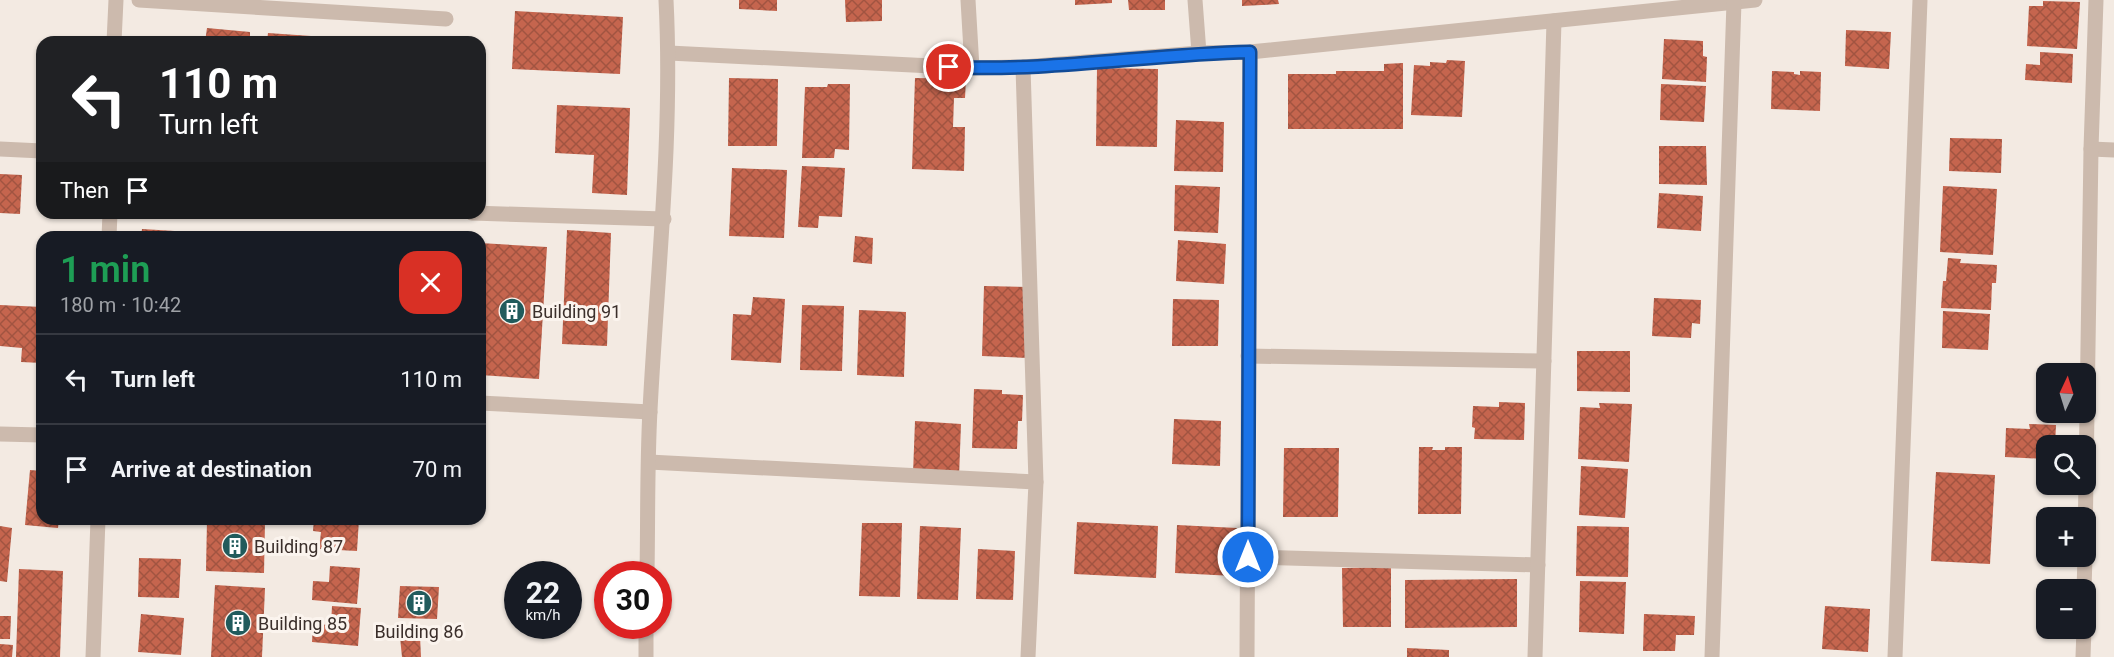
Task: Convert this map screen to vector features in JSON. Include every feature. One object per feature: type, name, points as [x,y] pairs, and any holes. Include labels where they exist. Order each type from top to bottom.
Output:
[{"type":"street","points":[[114,36],[116,0]]},
{"type":"street","points":[[139,0],[446,19]]},
{"type":"street","points":[[647,561],[650,412],[664,219],[669,53],[666,0]]},
{"type":"street","points":[[968,0],[972,68]]},
{"type":"street","points":[[1196,0],[1199,53]]},
{"type":"street","points":[[669,53],[972,68],[1023,67],[1199,53],[1250,52],[1755,0]]},
{"type":"street","points":[[1894,657],[1920,0]]},
{"type":"street","points":[[2086,507],[2091,149],[2096,0]]},
{"type":"street","points":[[1712,657],[1734,2]]},
{"type":"street","points":[[1536,657],[1554,21]]},
{"type":"street","points":[[1247,657],[1250,52]]},
{"type":"street","points":[[1023,67],[1036,482],[1028,657]]},
{"type":"street","points":[[0,149],[36,151]]},
{"type":"street","points":[[2091,149],[2114,150]]},
{"type":"street","points":[[486,213],[664,219]]},
{"type":"street","points":[[1248,356],[1544,361]]},
{"type":"street","points":[[486,403],[650,412]]},
{"type":"street","points":[[0,434],[36,435]]},
{"type":"street","points":[[649,462],[1036,482]]},
{"type":"street","points":[[93,657],[98,525]]},
{"type":"street","points":[[1248,557],[1538,565]]},
{"type":"street","points":[[646,639],[646,657]]},
{"type":"street","points":[[2083,657],[2084,639]]},
{"type":"building","points":[[739,0],[777,0],[777,11],[739,9]]},
{"type":"building","points":[[845,0],[882,0],[882,21],[846,22]]},
{"type":"building","points":[[1075,0],[1112,0],[1112,3],[1075,5]]},
{"type":"building","points":[[1128,0],[1165,0],[1165,10],[1129,10]]},
{"type":"building","points":[[1242,0],[1278,0],[1279,4],[1242,6]]},
{"type":"building","points":[[2043,1],[2080,2],[2077,49],[2027,46],[2029,6],[2043,6]]},
{"type":"building","points":[[515,11],[623,17],[620,74],[512,69]]},
{"type":"building","points":[[207,28],[250,32],[250,36],[206,36]]},
{"type":"building","points":[[1846,30],[1891,32],[1889,69],[1845,66]]},
{"type":"building","points":[[268,33],[311,36],[268,36]]},
{"type":"building","points":[[1664,39],[1703,41],[1703,56],[1707,57],[1706,82],[1662,79]]},
{"type":"building","points":[[2040,52],[2073,54],[2072,83],[2025,80],[2026,64],[2040,65]]},
{"type":"building","points":[[1447,60],[1465,61],[1462,117],[1411,115],[1414,65],[1430,66],[1430,62],[1446,63]]},
{"type":"building","points":[[1403,63],[1403,129],[1288,129],[1288,74],[1384,71],[1384,64]]},
{"type":"building","points":[[1097,68],[1158,69],[1157,147],[1096,146]]},
{"type":"building","points":[[1772,71],[1794,72],[1800,75],[1800,71],[1821,72],[1820,111],[1771,109]]},
{"type":"building","points":[[729,78],[778,79],[777,146],[728,146]]},
{"type":"building","points":[[915,78],[966,79],[965,98],[954,98],[953,127],[965,127],[964,171],[912,169]]},
{"type":"building","points":[[828,84],[850,84],[849,150],[835,149],[834,158],[802,158],[805,87],[827,87]]},
{"type":"building","points":[[1661,84],[1706,86],[1704,122],[1660,120]]},
{"type":"building","points":[[557,105],[630,108],[627,195],[592,193],[594,155],[555,153]]},
{"type":"building","points":[[1176,120],[1224,122],[1223,172],[1174,171]]},
{"type":"building","points":[[1950,138],[2002,139],[2001,173],[1949,171]]},
{"type":"building","points":[[1659,146],[1706,146],[1707,185],[1659,184]]},
{"type":"building","points":[[802,166],[845,168],[842,217],[819,216],[818,228],[798,227]]},
{"type":"building","points":[[732,168],[787,170],[784,238],[729,236]]},
{"type":"building","points":[[0,174],[22,175],[20,214],[0,213]]},
{"type":"building","points":[[1175,185],[1220,187],[1218,233],[1174,231]]},
{"type":"building","points":[[1943,186],[1997,189],[1993,255],[1940,252]]},
{"type":"building","points":[[1659,193],[1703,196],[1701,231],[1657,228]]},
{"type":"building","points":[[142,229],[175,231],[142,231]]},
{"type":"building","points":[[567,230],[611,233],[607,346],[562,344]]},
{"type":"building","points":[[855,236],[873,238],[872,264],[853,262]]},
{"type":"building","points":[[1178,240],[1226,244],[1224,284],[1176,281]]},
{"type":"building","name":"Building 91","points":[[486,243],[547,247],[539,379],[486,375]]},
{"type":"building","points":[[1948,258],[1961,259],[1960,263],[1997,265],[1996,283],[1992,283],[1991,310],[1941,308]]},
{"type":"building","points":[[984,286],[1030,287],[1028,358],[982,356]]},
{"type":"building","points":[[753,297],[785,299],[781,363],[731,360],[733,314],[751,315]]},
{"type":"building","points":[[1654,298],[1701,300],[1700,324],[1692,323],[1691,338],[1652,336]]},
{"type":"building","points":[[1173,299],[1219,300],[1218,346],[1172,346]]},
{"type":"building","points":[[0,305],[36,307],[36,363],[21,362],[22,348],[0,346]]},
{"type":"building","points":[[802,305],[844,306],[842,371],[800,370]]},
{"type":"building","points":[[859,310],[906,312],[904,377],[857,375]]},
{"type":"building","points":[[1943,311],[1990,314],[1988,350],[1942,348]]},
{"type":"building","points":[[1577,351],[1630,351],[1630,392],[1577,391]]},
{"type":"building","points":[[974,389],[1002,390],[1002,394],[1023,395],[1022,421],[1018,421],[1017,449],[972,448]]},
{"type":"building","points":[[1499,402],[1525,403],[1524,440],[1474,439],[1473,406],[1499,407]]},
{"type":"building","points":[[1599,403],[1632,404],[1629,462],[1578,459],[1580,407],[1600,408]]},
{"type":"building","points":[[1174,419],[1221,421],[1220,466],[1172,464]]},
{"type":"building","points":[[915,421],[961,424],[959,477],[913,474]]},
{"type":"building","points":[[2029,424],[2056,425],[2056,435],[2036,435],[2036,459],[2005,457],[2006,428],[2030,429]]},
{"type":"building","points":[[1419,447],[1445,450],[1445,447],[1462,447],[1461,514],[1418,514]]},
{"type":"building","points":[[1284,448],[1339,448],[1338,517],[1283,517]]},
{"type":"building","points":[[1581,466],[1628,469],[1625,518],[1579,515]]},
{"type":"building","points":[[30,470],[36,470],[36,525],[58,525],[58,528],[25,525]]},
{"type":"building","points":[[1936,472],[1995,475],[1990,564],[1931,561]]},
{"type":"building","points":[[1077,522],[1158,526],[1156,578],[1074,574]]},
{"type":"building","points":[[862,523],[902,523],[900,597],[859,596]]},
{"type":"building","name":"Building 87","points":[[207,525],[265,525],[264,573],[206,571]]},
{"type":"building","points":[[314,525],[359,525],[357,551],[319,549],[321,532],[313,531]]},
{"type":"building","points":[[1177,525],[1237,528],[1234,576],[1175,573]]},
{"type":"building","points":[[0,526],[12,528],[7,582],[0,581]]},
{"type":"building","points":[[920,526],[961,528],[958,600],[917,599]]},
{"type":"building","points":[[1577,526],[1629,527],[1628,577],[1576,576]]},
{"type":"building","points":[[978,549],[1015,551],[1013,600],[976,599]]},
{"type":"building","points":[[139,558],[181,559],[179,598],[138,597]]},
{"type":"building","points":[[330,566],[360,568],[357,604],[312,600],[313,581],[329,582]]},
{"type":"building","points":[[1391,567],[1391,627],[1343,627],[1342,568]]},
{"type":"building","points":[[19,569],[63,571],[60,657],[16,657]]},
{"type":"building","points":[[1517,579],[1517,627],[1405,628],[1405,580]]},
{"type":"building","points":[[1580,581],[1626,582],[1624,634],[1579,632]]},
{"type":"building","name":"Building 85","points":[[215,585],[265,588],[262,657],[211,657]]},
{"type":"building","name":"Building 86","points":[[400,586],[439,587],[437,619],[398,618]]},
{"type":"building","points":[[332,606],[361,608],[358,646],[312,642],[313,624],[331,625]]},
{"type":"building","points":[[1825,606],[1870,609],[1868,652],[1822,649]]},
{"type":"building","points":[[141,614],[184,618],[181,655],[138,652]]},
{"type":"building","points":[[1644,614],[1695,616],[1694,635],[1676,635],[1675,651],[1643,651]]},
{"type":"building","points":[[0,616],[11,616],[10,639],[0,639]]},
{"type":"building","points":[[420,636],[421,657],[402,657],[400,637]]},
{"type":"building","points":[[0,644],[13,645],[12,657],[0,657]]},
{"type":"building","points":[[1407,648],[1449,650],[1449,657],[1407,657]]},
{"type":"place","name":"Building 91","points":[[512,311]]},
{"type":"place","name":"Building 87","points":[[235,546]]},
{"type":"place","name":"Building 86","points":[[419,603]]},
{"type":"place","name":"Building 85","points":[[238,623]]},
{"type":"route","points":[[949,67],[1023,67],[1199,53],[1250,52],[1248,557]]}]
